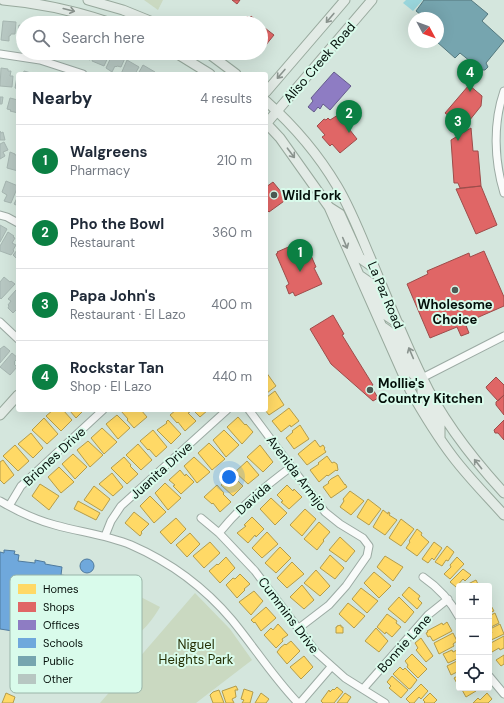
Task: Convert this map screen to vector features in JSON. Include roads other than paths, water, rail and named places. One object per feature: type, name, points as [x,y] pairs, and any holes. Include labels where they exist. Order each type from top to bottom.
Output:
[{"type":"main road","points":[[3,0],[29,2],[59,7],[89,16]]},
{"type":"main road","points":[[88,0],[137,16]]},
{"type":"main road","name":"Aliso Creek Road","points":[[268,90],[345,0]]},
{"type":"main road","name":"Aliso Creek Road","points":[[268,121],[372,0]]},
{"type":"main road","points":[[187,60],[207,72]]},
{"type":"main road","points":[[217,60],[233,72]]},
{"type":"main road","name":"La Paz Road","points":[[268,103],[311,147],[338,188],[375,268],[422,378],[437,406],[455,433],[484,471],[504,493]]},
{"type":"main road","name":"La Paz Road","points":[[268,125],[288,149],[329,207],[410,390],[440,440],[470,478],[504,515]]},
{"type":"main road","points":[[329,207],[340,214],[360,258],[375,268]]},
{"type":"main road","points":[[359,275],[372,284],[387,316],[399,324]]},
{"type":"main road","points":[[382,326],[393,334],[411,372],[416,377],[422,378],[422,392],[440,424],[440,440]]},
{"type":"main road","points":[[0,415],[16,396]]},
{"type":"street","points":[[0,54],[16,56]]},
{"type":"street","points":[[40,60],[77,72]]},
{"type":"street","points":[[504,91],[497,127],[497,156],[500,181],[504,193]]},
{"type":"street","points":[[0,215],[16,222]]},
{"type":"street","points":[[0,322],[16,337]]},
{"type":"street","points":[[422,378],[504,336]]},
{"type":"street","name":"Briones Drive","points":[[9,506],[21,486],[101,412]]},
{"type":"street","name":"Juanita Drive","points":[[105,536],[111,521],[121,506],[225,412]]},
{"type":"street","name":"Avenida Armijo","points":[[250,412],[325,512],[340,524],[363,538],[369,546],[367,556],[346,586],[329,605],[299,628]]},
{"type":"street","name":"Davida","points":[[219,533],[235,514],[262,488],[291,467]]},
{"type":"street","points":[[0,500],[31,517],[54,525],[105,536],[131,545],[159,559],[185,575],[212,598],[232,620],[282,686],[299,703],[331,667]]},
{"type":"street","name":"Cummins Drive","points":[[201,518],[219,533],[255,571],[316,652],[345,678],[385,703]]},
{"type":"street","points":[[423,577],[436,586],[448,599],[456,612]]},
{"type":"street","name":"Bonnie Lane","points":[[363,689],[428,615],[448,599]]},
{"type":"street","points":[[492,680],[504,694]]},
{"type":"water","points":[[406,0],[423,0],[413,11],[403,3]]},
{"type":"place","name":"Rockstar Tan","points":[[470,92]]},
{"type":"place","name":"Pho the Bowl","points":[[349,133]]},
{"type":"place","name":"Papa John's","points":[[458,141]]},
{"type":"place","name":"Wild Fork","points":[[274,195]]},
{"type":"place","name":"Walgreens","points":[[300,272]]},
{"type":"place","name":"Wholesome Choice","points":[[455,290]]},
{"type":"place","name":"Mollie's Country Kitchen","points":[[370,390]]},
{"type":"park label","name":"Niguel Heights Park","points":[[196,652]]}]
